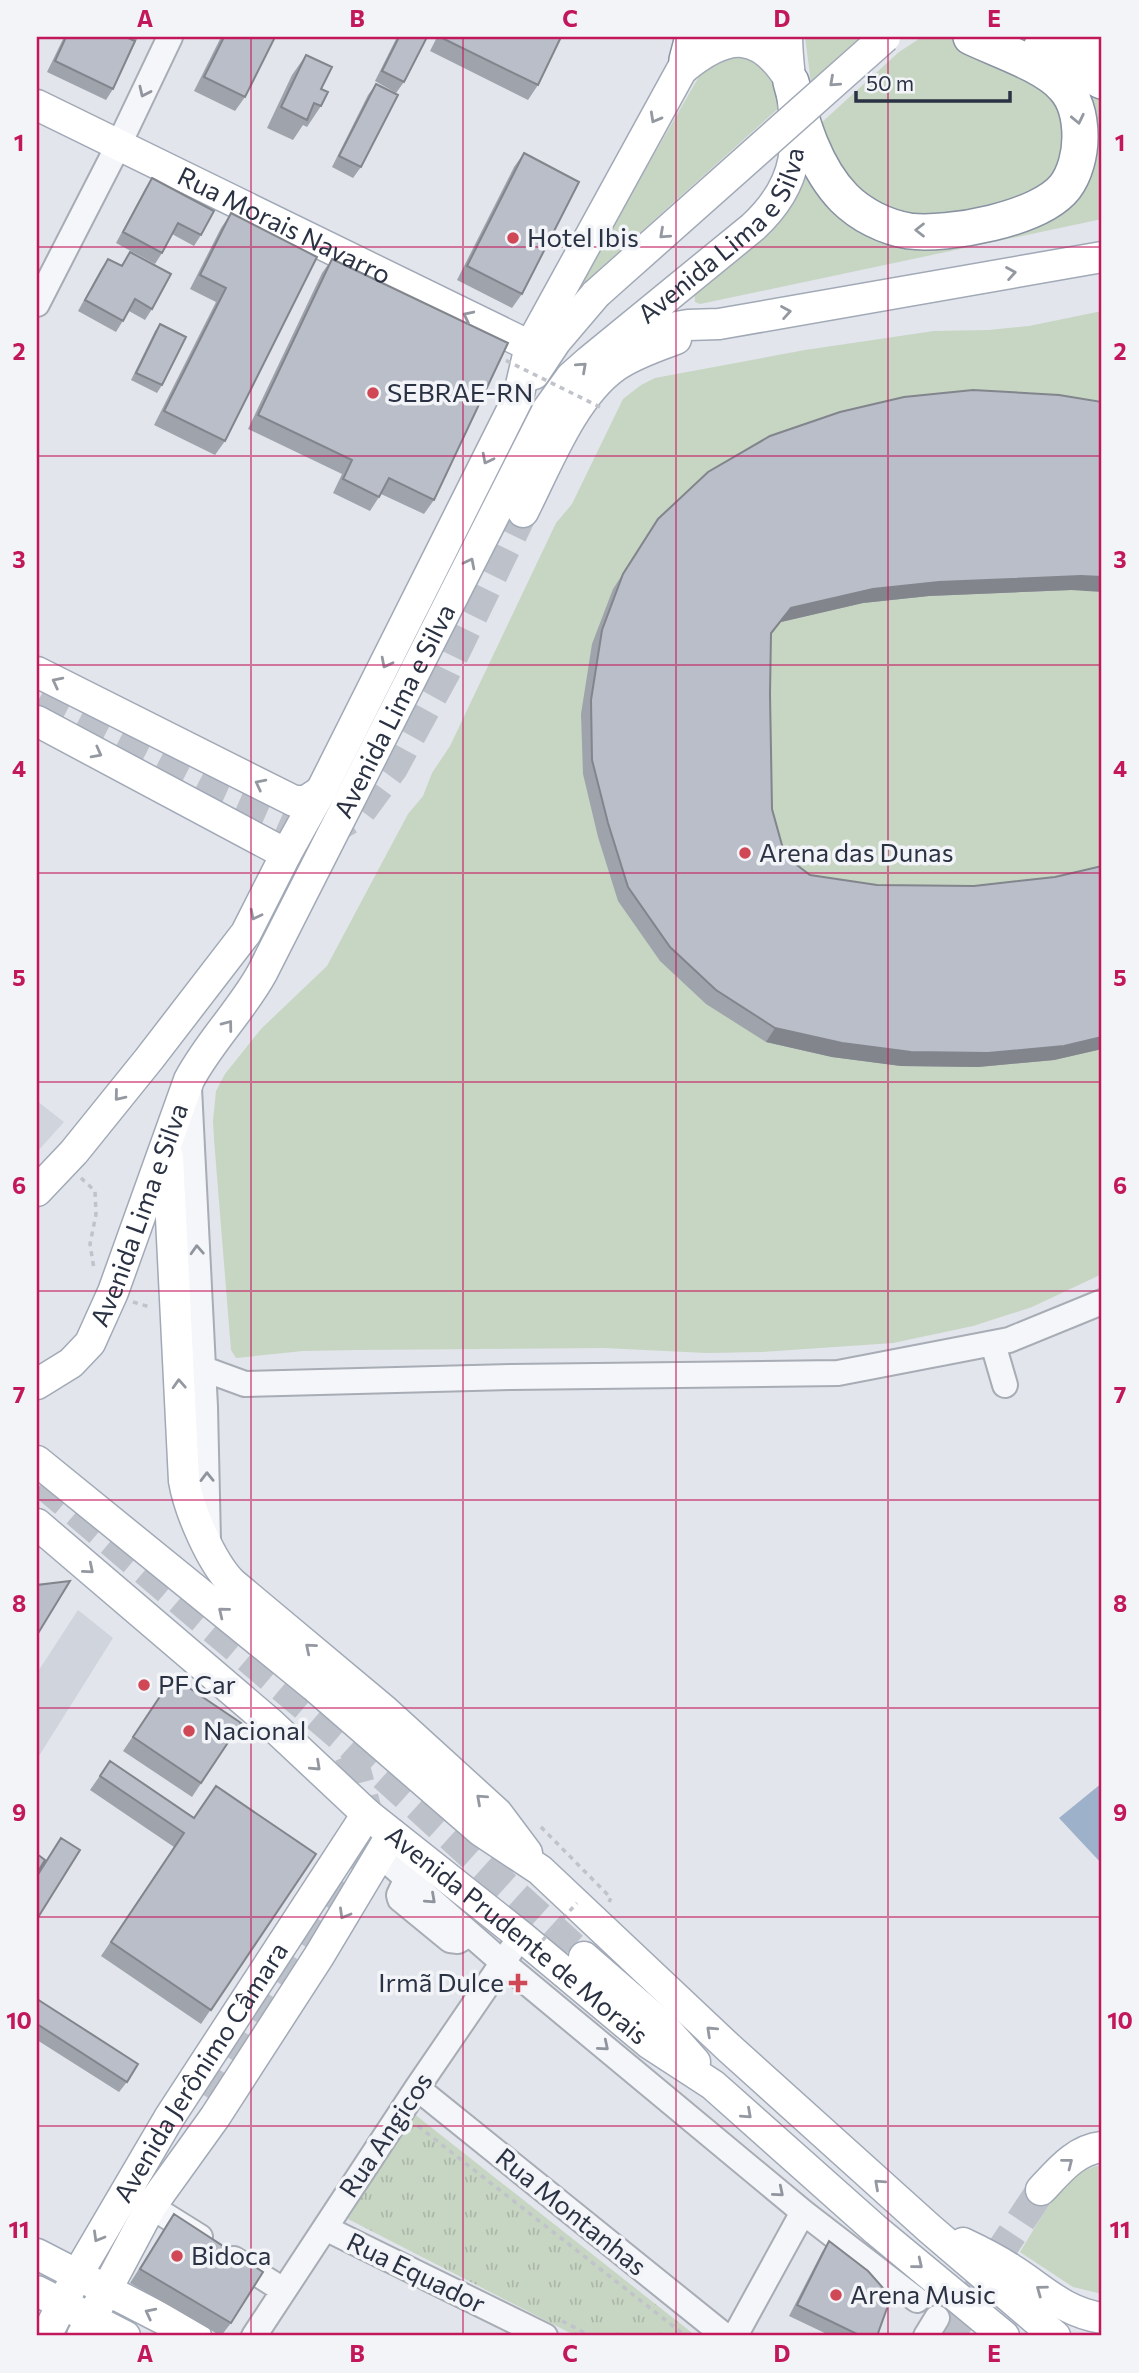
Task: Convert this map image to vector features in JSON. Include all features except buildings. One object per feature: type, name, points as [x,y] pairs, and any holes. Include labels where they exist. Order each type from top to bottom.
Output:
[{"type":"highway","points":[[791,82],[803,124],[819,164],[853,207],[887,225],[912,231],[969,226],[1016,217],[1050,202],[1065,187],[1078,156],[1080,131],[1075,104],[1065,88],[1050,75],[971,37]]},
{"type":"highway","points":[[1019,37],[1102,81]]},
{"type":"highway","points":[[1072,37],[1102,51]]},
{"type":"main road","name":"Avenida Lima e Silva","points":[[37,1384],[71,1363],[90,1343],[113,1292],[189,1080],[249,996],[262,973],[548,409],[571,377],[771,211],[784,190],[793,169],[796,142],[787,37]]},
{"type":"main road","points":[[518,398],[556,341],[596,294],[885,37]]},
{"type":"main road","points":[[690,51],[738,42],[753,44],[778,61],[791,82]]},
{"type":"main road","name":"Avenida Lima e Silva","points":[[74,1152],[246,933],[321,791],[518,398],[530,346],[690,51]]},
{"type":"main road","name":"Rua Morais Navarro","points":[[37,105],[530,346]]},
{"type":"main road","points":[[615,338],[688,326],[719,324],[1102,257]]},
{"type":"main road","points":[[523,512],[575,411],[592,388],[617,365],[661,345],[719,324]]},
{"type":"main road","points":[[37,672],[294,801],[306,802],[321,791]]},
{"type":"main road","points":[[37,721],[286,854]]},
{"type":"main road","points":[[167,1145],[184,1481],[189,1505],[208,1545],[232,1583],[385,1711],[497,1813],[540,1870]]},
{"type":"main road","points":[[37,1174],[56,1160],[74,1152]]},
{"type":"main road","points":[[37,1191],[74,1152]]},
{"type":"main road","points":[[37,1207],[74,1152]]},
{"type":"main road","name":"Avenida Prudente de Morais","points":[[37,1461],[314,1685],[481,1831],[540,1870],[586,1893],[729,2048],[930,2229],[1055,2336]]},
{"type":"main road","name":"Avenida Prudente de Morais","points":[[37,1524],[270,1723],[366,1814],[385,1844],[526,1946],[650,2044],[713,2085],[876,2230],[1004,2336]]},
{"type":"main road","name":"Avenida Jerônimo Câmara","points":[[46,2336],[49,2298],[77,2275],[145,2158],[366,1814]]},
{"type":"main road","name":"Avenida Jerônimo Câmara","points":[[86,2328],[159,2195],[215,2117],[319,1956],[385,1844]]},
{"type":"main road","points":[[584,1957],[662,2025],[713,2085]]},
{"type":"main road","points":[[159,2195],[175,2145],[205,2096]]},
{"type":"main road","points":[[145,2158],[175,2145]]},
{"type":"main road","points":[[1041,2190],[1067,2161],[1093,2148],[1102,2147]]},
{"type":"main road","points":[[930,2229],[986,2254],[1064,2306],[1088,2316],[1102,2318]]},
{"type":"main road","points":[[37,2254],[196,2336]]},
{"type":"main road","points":[[49,2298],[86,2328],[125,2336]]},
{"type":"street","points":[[37,304],[170,37]]},
{"type":"street","points":[[189,1080],[204,1369],[208,1545]]},
{"type":"street","points":[[204,1369],[245,1384],[838,1373],[1009,1340],[1102,1302]]},
{"type":"street","points":[[993,1344],[1005,1385]]},
{"type":"street","points":[[205,1407],[245,1384]]},
{"type":"street","points":[[385,1844],[407,1878],[502,1962],[803,2212],[917,2300]]},
{"type":"street","name":"Rua Angicos","points":[[254,2336],[502,1962],[526,1946]]},
{"type":"street","name":"Rua Montanhas","points":[[417,2088],[725,2336]]},
{"type":"street","points":[[125,2190],[159,2195],[283,2290]]},
{"type":"street","points":[[735,2336],[803,2212]]},
{"type":"street","name":"Rua Equador","points":[[325,2228],[545,2336]]},
{"type":"path","points":[[494,354],[602,408]]},
{"type":"path","points":[[535,1821],[586,1893],[611,1898]]},
{"type":"path","points":[[526,1946],[586,1893]]},
{"type":"path","points":[[417,2125],[686,2336]]},
{"type":"shaded area","points":[[37,1101],[64,1122],[37,1152]]},
{"type":"shaded area","points":[[78,1610],[113,1638],[37,1759],[37,1673]]},
{"type":"green space","points":[[805,37],[862,37],[811,83]]},
{"type":"green space","points":[[922,37],[956,37],[1049,85],[1066,126],[1062,166],[1040,195],[926,221],[881,211],[837,170],[820,124],[899,52]]},
{"type":"green space","points":[[726,52],[767,59],[781,106],[575,291],[708,61]]},
{"type":"green space","points":[[1084,92],[1102,95],[1102,219],[700,304],[695,302],[694,289],[804,160],[866,233],[1056,214],[1078,197],[1093,172],[1095,138]]},
{"type":"green space","name":"Arena das Dunas","points":[[1102,311],[1102,1274],[1032,1307],[973,1326],[893,1343],[761,1352],[706,1353],[604,1348],[357,1350],[303,1351],[236,1358],[231,1350],[214,1139],[216,1091],[225,1074],[261,1029],[327,966],[408,814],[423,796],[432,773],[450,746],[556,523],[572,504],[623,399],[655,378],[805,350],[934,331],[1029,326]]},
{"type":"green space","points":[[413,2113],[696,2336],[576,2336],[348,2219]]},
{"type":"green space","points":[[1102,2165],[1102,2294],[1073,2287],[1020,2252],[1064,2187],[1088,2169]]},
{"type":"water","points":[[1102,1783],[1102,1864],[1059,1818]]},
{"type":"tunnel","points":[[37,703],[212,794],[280,824],[311,833],[336,827],[359,814],[393,768],[445,673],[523,512]]},
{"type":"tunnel","points":[[42,1483],[342,1738],[584,1957]]},
{"type":"tunnel","points":[[205,2096],[355,1859],[369,1818],[357,1774],[345,1745]]},
{"type":"tunnel","points":[[950,2336],[1041,2190]]},
{"type":"place","name":"Hotel Ibis","points":[[513,238]]},
{"type":"place","name":"SEBRAE-RN","points":[[373,393]]},
{"type":"place","name":"Arena das Dunas","points":[[745,853]]},
{"type":"place","name":"PF Car","points":[[144,1685]]},
{"type":"place","name":"Nacional","points":[[189,1731]]},
{"type":"place","name":"Irmã Dulce","points":[[518,1983]]},
{"type":"place","name":"Bidoca","points":[[177,2256]]},
{"type":"place","name":"Arena Music","points":[[836,2295]]}]
